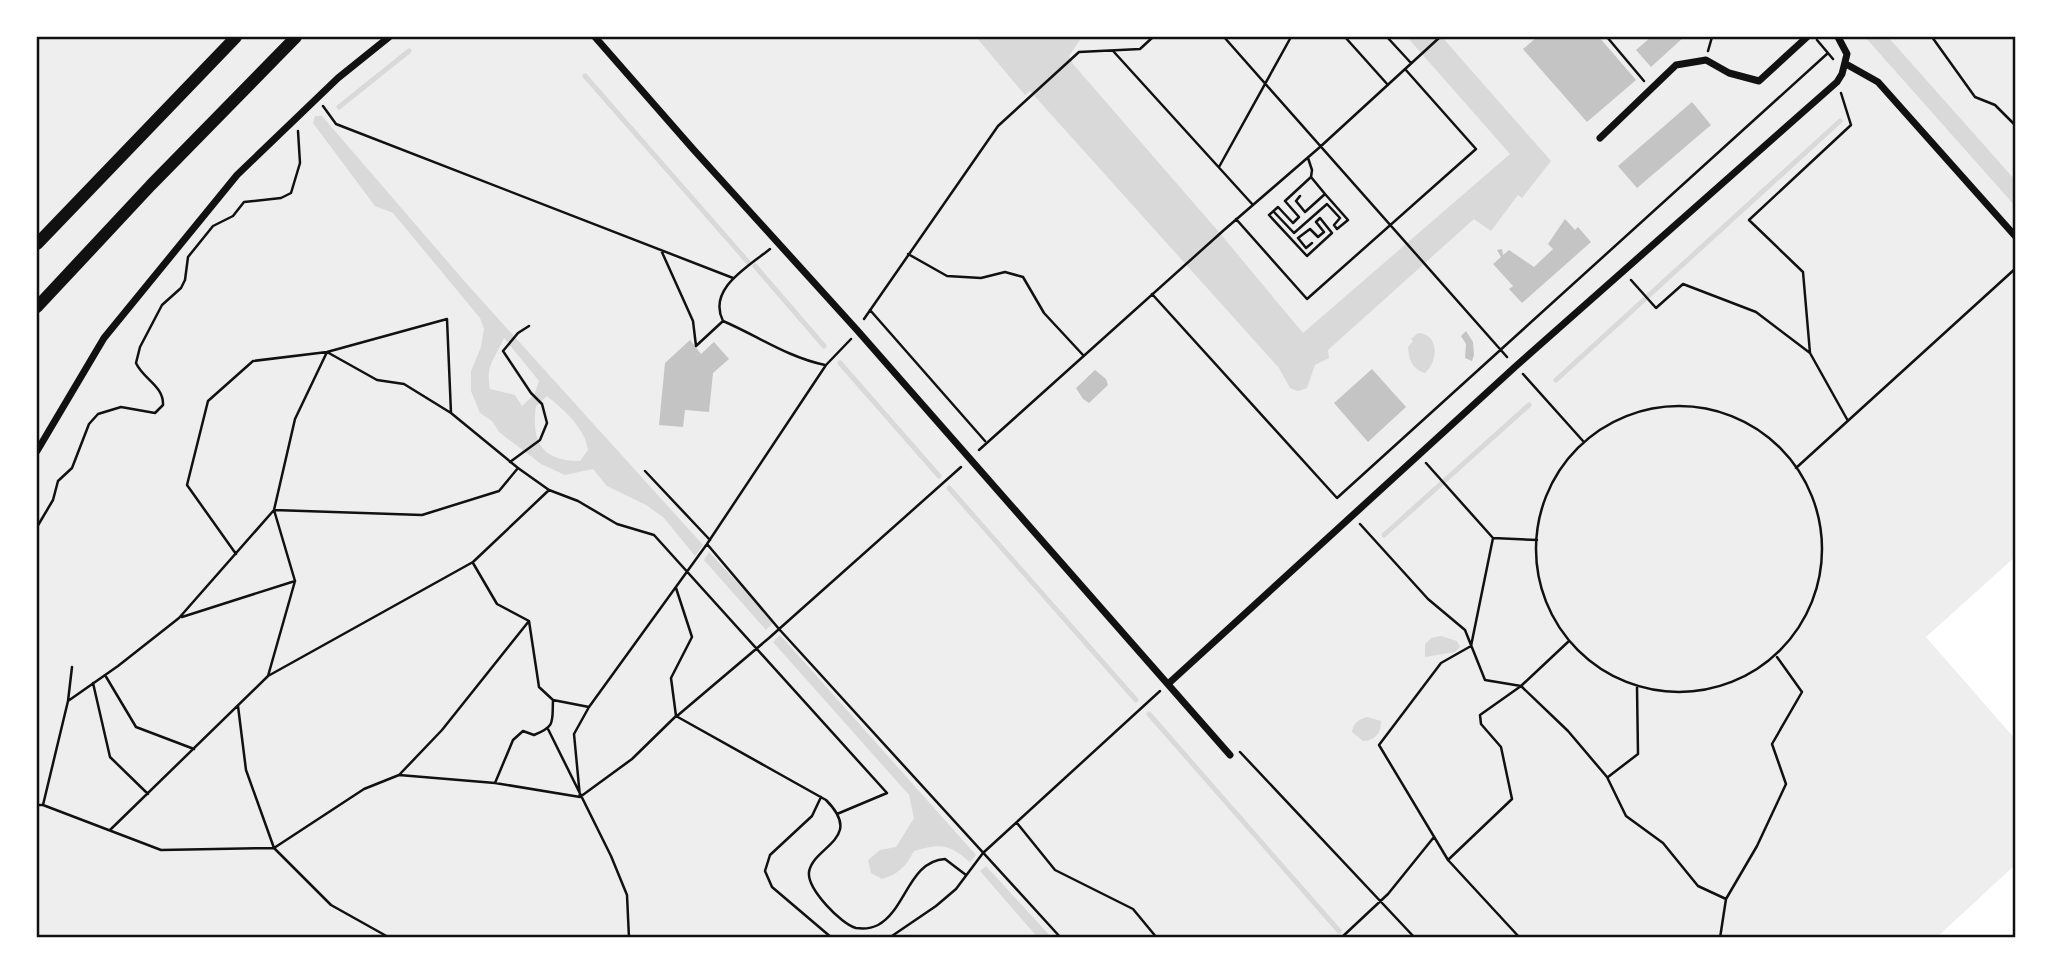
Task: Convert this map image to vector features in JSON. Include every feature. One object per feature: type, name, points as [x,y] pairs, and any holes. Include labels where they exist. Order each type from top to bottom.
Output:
[{"type":"main road","points":[[37,244],[236,37]]},
{"type":"main road","points":[[37,307],[296,37]]},
{"type":"street","points":[[37,452],[104,338],[237,175],[338,78],[390,37]]},
{"type":"street","points":[[595,37],[1229,753]]},
{"type":"street","points":[[1600,138],[1676,65],[1706,60],[1729,73],[1759,81],[1807,37]]},
{"type":"street","points":[[1168,684],[1516,366],[1837,82],[1846,64],[1845,47],[1838,37]]},
{"type":"street","points":[[1846,64],[1878,82],[2016,237]]},
{"type":"path","points":[[1015,110],[1079,52],[1140,49],[1153,37]]},
{"type":"path","points":[[1224,37],[1583,441]]},
{"type":"path","points":[[1219,167],[1292,37]]},
{"type":"path","points":[[1345,37],[1388,85]]},
{"type":"path","points":[[1387,37],[1411,63]]},
{"type":"path","points":[[399,775],[495,783],[580,797],[632,759],[676,716],[937,490],[986,442],[1308,158],[1440,37]]},
{"type":"path","points":[[1607,37],[1651,89]]},
{"type":"path","points":[[1813,37],[1834,59],[1846,64]]},
{"type":"path","points":[[1932,37],[1975,96],[1995,105],[2016,126]]},
{"type":"path","points":[[1114,51],[1253,205]]},
{"type":"path","points":[[1152,294],[1337,498],[1828,53]]},
{"type":"path","points":[[1236,219],[1307,299],[1391,226],[1476,149],[1405,69]]},
{"type":"path","points":[[1810,353],[1803,272],[1749,220],[1852,125],[1837,82]]},
{"type":"path","points":[[316,98],[336,124],[733,278]]},
{"type":"path","points":[[37,527],[53,500],[58,481],[72,468],[89,424],[98,414],[121,407],[155,413],[163,405],[163,397],[157,387],[142,374],[136,363],[140,347],[162,305],[186,280],[188,257],[213,226],[233,216],[244,202],[281,198],[291,192],[300,163],[296,118]]},
{"type":"path","points":[[1308,158],[1311,177],[1285,201],[1299,217],[1293,223],[1278,207],[1269,215],[1307,256],[1332,233],[1320,218],[1316,222],[1324,232],[1318,237],[1310,229],[1298,238],[1306,247],[1312,243]]},
{"type":"path","points":[[1273,211],[1294,233],[1327,204],[1340,218],[1334,225],[1337,229],[1348,219],[1311,177]]},
{"type":"path","points":[[1300,196],[1296,201],[1306,212],[1325,194]]},
{"type":"path","points":[[1324,207],[1327,211]]},
{"type":"path","points":[[1302,236],[1306,242]]},
{"type":"path","points":[[778,243],[733,278],[720,297],[718,311],[723,321],[803,361],[826,365]]},
{"type":"path","points":[[661,250],[693,321],[696,346],[723,321]]},
{"type":"path","points":[[908,254],[947,276],[981,278],[1005,272],[1023,278],[1044,313],[1083,355]]},
{"type":"path","points":[[1796,468],[2016,268]]},
{"type":"path","points":[[1623,271],[1656,308],[1683,284],[1756,312],[1810,353],[1848,421]]},
{"type":"path","points":[[870,310],[986,442]]},
{"type":"path","points":[[236,554],[187,485],[208,401],[253,361],[327,352],[447,319],[451,413]]},
{"type":"path","points":[[510,462],[540,440],[547,423],[542,404],[531,393],[503,351],[518,333],[529,327]]},
{"type":"path","points":[[327,352],[377,380],[404,384],[451,413],[549,491],[578,500],[617,524],[654,535],[887,793],[837,814]]},
{"type":"path","points":[[68,701],[179,618],[274,510],[295,419],[327,352]]},
{"type":"path","points":[[1659,408],[1698,408],[1736,417],[1753,427],[1768,437],[1796,468],[1812,497],[1819,523],[1823,545],[1822,565],[1807,615],[1777,657],[1737,680],[1689,691],[1637,687],[1601,672],[1569,641],[1547,605],[1537,573],[1537,540],[1540,514],[1558,472],[1583,441],[1619,419],[1639,412],[1659,408]]},
{"type":"path","points":[[1419,455],[1493,538],[1537,540]]},
{"type":"path","points":[[274,510],[422,515],[499,491],[518,468]]},
{"type":"path","points":[[645,471],[710,540]]},
{"type":"path","points":[[110,831],[268,676],[473,562],[549,491]]},
{"type":"path","points":[[268,676],[295,580],[274,510]]},
{"type":"path","points":[[1353,516],[1428,599],[1465,630],[1485,680],[1521,685],[1568,731],[1607,777],[1626,816],[1663,843],[1698,886],[1726,899]]},
{"type":"path","points":[[1493,538],[1471,646],[1441,663],[1379,745],[1448,860],[1520,938]]},
{"type":"path","points":[[580,797],[574,734],[589,707],[707,544],[779,629],[1061,938]]},
{"type":"path","points":[[473,562],[497,604],[529,621]]},
{"type":"path","points":[[179,618],[295,580]]},
{"type":"path","points":[[676,587],[692,636],[671,678],[676,716]]},
{"type":"path","points":[[529,621],[539,687],[554,700],[589,707]]},
{"type":"path","points":[[37,805],[161,850],[274,848],[364,789],[399,775],[442,730],[529,621]]},
{"type":"path","points":[[1448,860],[1512,799],[1501,747],[1480,724],[1480,715],[1521,685],[1569,641]]},
{"type":"path","points":[[1720,938],[1726,899],[1757,846],[1786,785],[1772,744],[1802,692],[1777,657]]},
{"type":"path","points":[[43,805],[68,701],[72,667]]},
{"type":"path","points":[[105,675],[136,727],[194,749]]},
{"type":"path","points":[[93,683],[110,757],[148,794]]},
{"type":"path","points":[[889,938],[956,889],[983,853],[1168,684]]},
{"type":"path","points":[[1607,777],[1638,754],[1637,687]]},
{"type":"path","points":[[495,783],[513,740],[523,731],[534,735],[548,729],[552,724],[554,700]]},
{"type":"path","points":[[238,706],[246,769],[274,848],[331,905],[390,938]]},
{"type":"path","points":[[676,716],[821,797],[834,808],[840,821],[839,832],[830,847],[815,861],[809,873],[813,888],[822,900],[854,928],[878,925],[889,915],[918,873],[933,860],[944,859],[966,875]]},
{"type":"path","points":[[548,729],[611,856],[627,895],[629,938]]},
{"type":"path","points":[[1229,753],[1242,752],[1415,938]]},
{"type":"path","points":[[821,797],[812,817],[771,855],[765,872],[772,887],[832,938]]},
{"type":"path","points":[[1016,823],[1055,870],[1133,909],[1157,938]]},
{"type":"path","points":[[1341,938],[1381,901],[1434,836]]},
{"type":"shaded area","points":[[37,37],[2016,37],[2016,556],[1926,637],[2016,740],[2016,864],[1936,938],[37,938]]},
{"type":"shaded area","points":[[976,37],[1082,37],[1069,56],[1073,64],[1303,333],[1510,154],[1407,37],[1442,37],[1551,161],[1522,198],[1518,195],[1491,231],[1474,219],[1328,350],[1329,358],[1315,365],[1307,388],[1298,391],[1290,388],[1279,368],[1030,91],[1025,95]]},
{"type":"shaded area","points":[[1865,37],[1888,37],[2016,181],[2016,207]]},
{"type":"shaded area","points":[[315,116],[322,116],[466,283],[703,545],[695,556],[664,518],[646,505],[607,486],[593,469],[565,475],[541,464],[499,432],[492,421],[480,413],[471,391],[471,371],[481,347],[484,329],[480,318],[393,213],[375,206],[313,123]],"holes":[[[504,338],[539,381],[534,395],[522,406],[515,395],[490,389],[490,368]],[[547,396],[567,413],[583,434],[588,450],[580,461],[556,457],[542,447],[535,430],[536,406]]]},
{"type":"shaded area","points":[[1418,333],[1430,338],[1435,349],[1432,362],[1425,373],[1414,366],[1408,352],[1413,341],[1411,339]]},
{"type":"shaded area","points":[[709,552],[774,622],[766,630],[704,560]]},
{"type":"shaded area","points":[[780,635],[976,855],[970,862],[950,848],[938,846],[914,851],[893,875],[882,879],[871,873],[868,860],[880,850],[896,847],[914,818],[909,795],[773,642]]},
{"type":"shaded area","points":[[1441,636],[1457,641],[1460,647],[1455,652],[1425,657],[1425,644],[1431,638]]},
{"type":"shaded area","points":[[1367,717],[1381,721],[1381,726],[1376,736],[1363,741],[1352,732],[1357,722]]},
{"type":"shaded area","points":[[986,866],[1052,938],[1038,938],[980,871]]},
{"type":"building","points":[[1537,37],[1599,37],[1636,80],[1587,122],[1523,49]]},
{"type":"building","points":[[1651,37],[1684,37],[1651,67],[1636,50]]},
{"type":"building","points":[[1692,102],[1711,125],[1637,188],[1618,166]]},
{"type":"building","points":[[1565,219],[1575,230],[1578,227],[1591,242],[1522,303],[1509,289],[1513,286],[1493,264],[1501,257],[1497,250],[1502,249],[1503,255],[1509,250],[1534,267],[1553,249],[1548,244]]},
{"type":"building","points":[[1466,331],[1473,342],[1472,361],[1465,358],[1466,344],[1461,336]]},
{"type":"building","points":[[690,340],[701,354],[714,342],[729,359],[713,373],[709,412],[685,410],[683,427],[659,425],[665,363]]},
{"type":"building","points":[[1372,369],[1406,407],[1368,442],[1334,403]]},
{"type":"building","points":[[1095,370],[1106,379],[1108,385],[1089,403],[1076,388]]},
{"type":"waterway","points":[[339,107],[409,51]]},
{"type":"waterway","points":[[585,76],[748,262]]},
{"type":"waterway","points":[[1556,380],[1840,121]]},
{"type":"waterway","points":[[755,266],[824,346]]},
{"type":"waterway","points":[[840,363],[939,476]]},
{"type":"waterway","points":[[1384,535],[1529,405]]},
{"type":"waterway","points":[[949,488],[1136,700]]},
{"type":"waterway","points":[[1149,714],[1339,931]]}]
